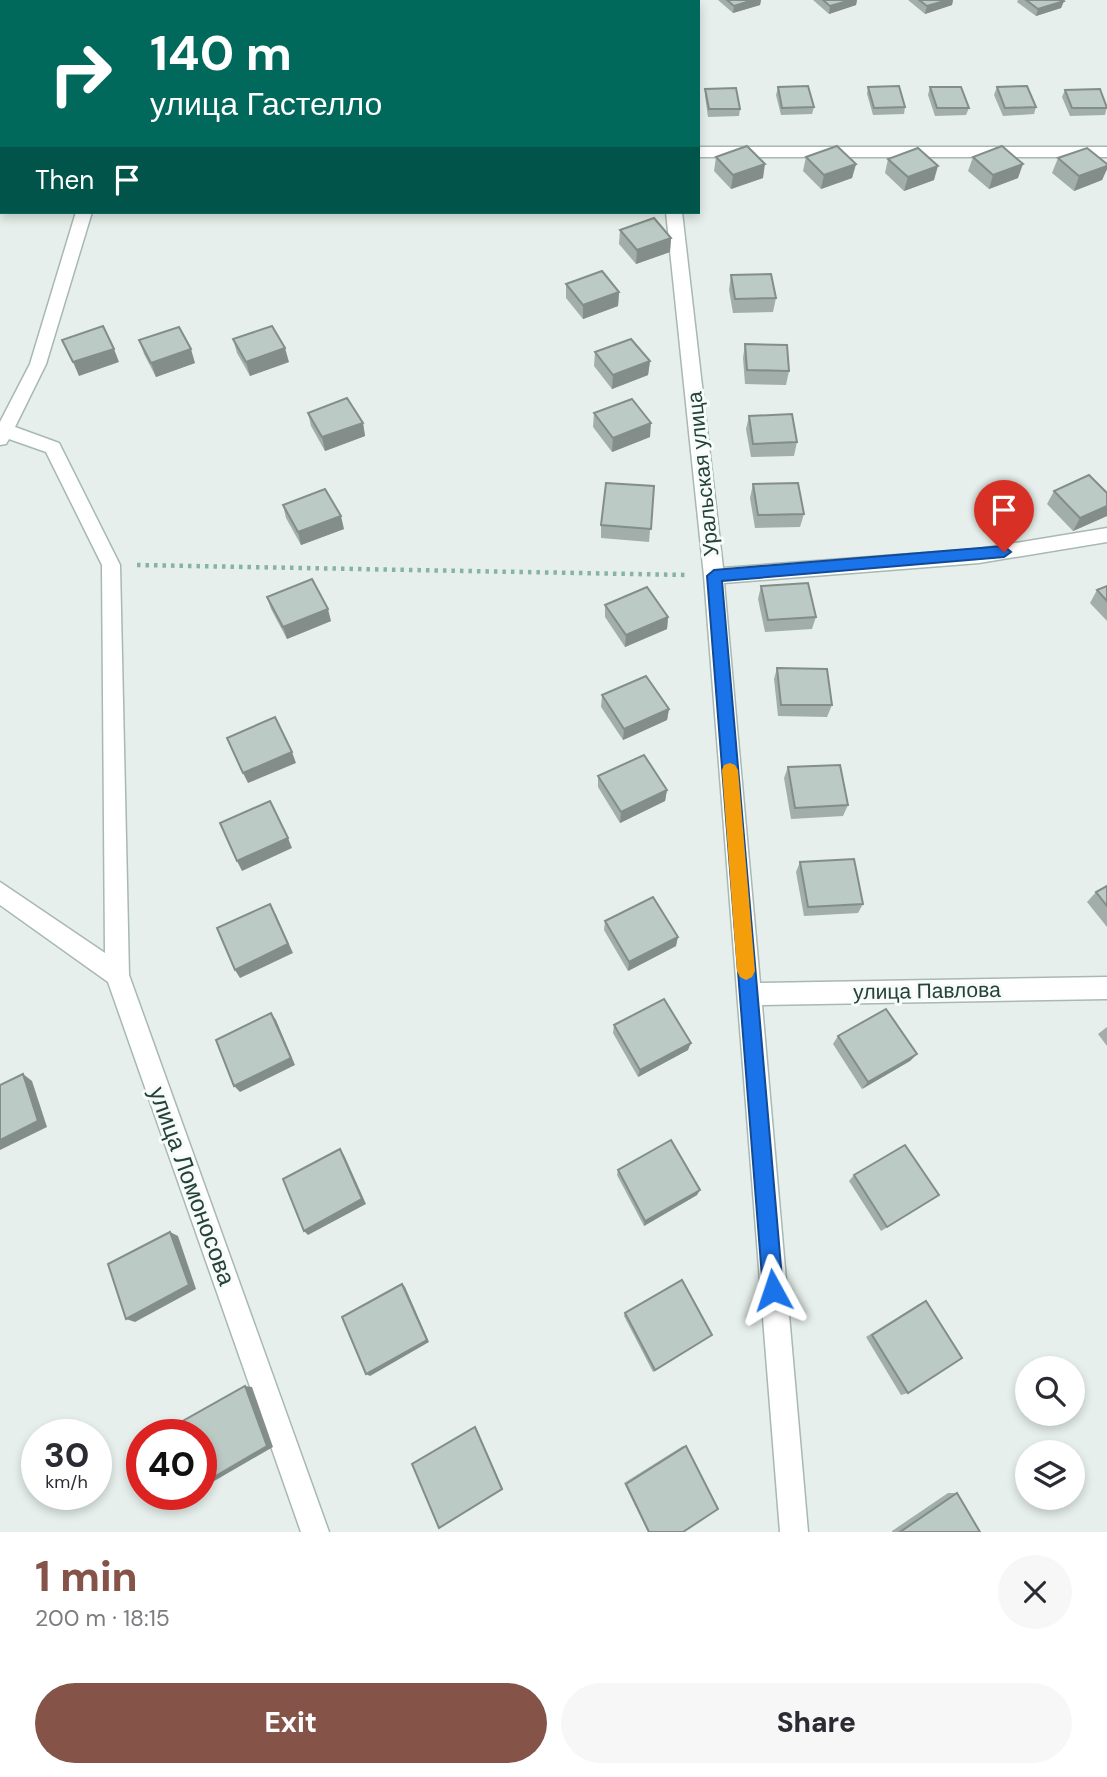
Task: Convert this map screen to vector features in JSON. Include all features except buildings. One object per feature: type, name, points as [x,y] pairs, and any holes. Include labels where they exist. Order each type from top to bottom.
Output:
[{"type":"street","points":[[700,152],[1107,152]]},
{"type":"street","points":[[83,214],[38,364],[2,434],[53,448],[111,565]]},
{"type":"street","name":"Уральская улица","points":[[674,214],[714,576],[794,1532]]},
{"type":"street","points":[[714,576],[979,556],[1107,534]]},
{"type":"street","name":"улица Ломоносова","points":[[111,565],[117,975],[315,1532]]},
{"type":"street","points":[[0,892],[117,975]]},
{"type":"street","name":"улица Павлова","points":[[748,994],[1107,988]]},
{"type":"path","points":[[111,565],[714,576]]},
{"type":"slow traffic","points":[[730,770],[746,971]]},
{"type":"route","points":[[773,1290],[714,576],[1004,552]]}]
